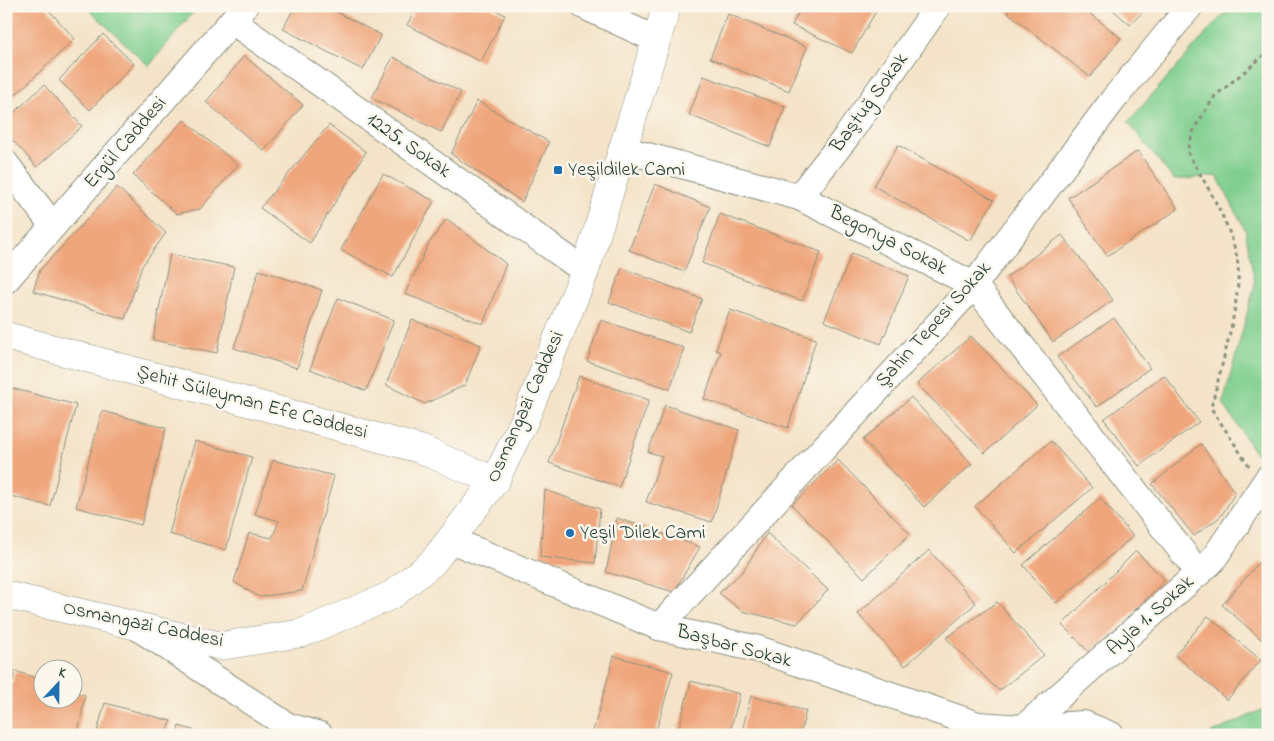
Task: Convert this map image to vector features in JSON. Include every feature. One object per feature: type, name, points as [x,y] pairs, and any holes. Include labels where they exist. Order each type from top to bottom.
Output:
[{"type":"main road","name":"Osmangazi Caddesi","points":[[6,595],[221,646],[302,633],[392,595],[433,562],[495,481],[524,421],[585,270],[667,6]]},
{"type":"main road","name":"Şehit Süleyman Efe Caddesi","points":[[6,336],[420,449],[495,481]]},
{"type":"street","points":[[584,6],[656,39]]},
{"type":"street","name":"Baştuğ Sokak","points":[[799,197],[847,136],[938,6]]},
{"type":"street","name":"Şahin Tepesi Sokak","points":[[659,627],[974,285],[1113,100],[1190,6]]},
{"type":"street","name":"Ergül Caddesi","points":[[6,280],[238,14]]},
{"type":"street","name":"1225. Sokak","points":[[238,14],[585,270]]},
{"type":"street","name":"Begonya Sokak","points":[[622,149],[799,197],[974,285],[1199,573]]},
{"type":"street","points":[[6,164],[54,226]]},
{"type":"street","name":"Ayla 1. Sokak","points":[[1020,731],[1212,561],[1265,482]]},
{"type":"street","name":"Başbar Sokak","points":[[451,540],[659,627],[758,649],[978,725],[1020,731],[1084,724],[1110,735]]},
{"type":"street","points":[[135,626],[288,726],[320,735]]},
{"type":"path","points":[[1265,482],[1211,408],[1236,299],[1237,259],[1219,208],[1187,151],[1195,126],[1215,96],[1268,52]]},
{"type":"green space","points":[[85,6],[198,6],[149,66]]},
{"type":"green space","points":[[1234,6],[1268,6],[1268,452],[1263,465],[1223,403],[1255,284],[1245,229],[1217,176],[1174,180],[1128,122],[1217,21]]},
{"type":"green space","points":[[1268,707],[1268,735],[1208,735]]},
{"type":"building","points":[[6,6],[45,6],[75,39],[13,97],[6,89]]},
{"type":"building","points":[[295,6],[325,6],[381,35],[363,70],[283,29]]},
{"type":"building","points":[[377,6],[392,6],[388,13]]},
{"type":"building","points":[[417,6],[488,6],[505,15],[481,62],[407,25]]},
{"type":"building","points":[[770,6],[788,6],[784,13]]},
{"type":"building","points":[[802,6],[879,6],[852,53],[792,25]]},
{"type":"building","points":[[1011,6],[1080,6],[1121,38],[1090,77],[1007,12]]},
{"type":"building","points":[[1109,6],[1148,6],[1130,25]]},
{"type":"building","points":[[728,14],[807,47],[789,91],[710,58]]},
{"type":"building","points":[[103,34],[134,64],[90,110],[59,80]]},
{"type":"building","points":[[244,56],[303,105],[264,151],[206,102]]},
{"type":"building","points":[[393,57],[461,92],[441,132],[372,98]]},
{"type":"building","points":[[704,76],[785,107],[770,147],[689,115]]},
{"type":"building","points":[[44,85],[82,126],[37,167],[6,133],[6,120]]},
{"type":"building","points":[[477,101],[549,142],[522,202],[451,154]]},
{"type":"building","points":[[184,120],[238,165],[200,209],[177,214],[133,175]]},
{"type":"building","points":[[329,125],[366,152],[310,243],[260,208]]},
{"type":"building","points":[[898,145],[994,200],[970,241],[874,186]]},
{"type":"building","points":[[1138,151],[1178,209],[1107,256],[1068,198]]},
{"type":"building","points":[[383,174],[434,201],[393,277],[341,250]]},
{"type":"building","points":[[655,184],[710,207],[684,272],[629,250]]},
{"type":"building","points":[[117,187],[166,233],[142,266],[125,319],[33,291],[40,270]]},
{"type":"building","points":[[720,214],[821,252],[802,301],[702,263]]},
{"type":"building","points":[[447,219],[506,264],[483,324],[405,294],[429,243]]},
{"type":"building","points":[[1062,235],[1113,300],[1053,342],[1007,277]]},
{"type":"building","points":[[852,253],[909,276],[881,344],[824,321]]},
{"type":"building","points":[[170,254],[234,267],[217,353],[153,340]]},
{"type":"building","points":[[622,268],[702,299],[689,332],[609,302]]},
{"type":"building","points":[[259,270],[322,290],[297,368],[234,348]]},
{"type":"building","points":[[338,298],[394,320],[366,391],[310,369]]},
{"type":"building","points":[[730,310],[816,339],[788,428],[704,399],[721,352],[716,350]]},
{"type":"building","points":[[1114,318],[1150,368],[1097,407],[1057,357]]},
{"type":"building","points":[[412,320],[481,345],[465,385],[425,404],[386,385]]},
{"type":"building","points":[[601,320],[684,348],[670,389],[587,361]]},
{"type":"building","points":[[971,336],[1037,405],[985,453],[917,384]]},
{"type":"building","points":[[1164,375],[1199,422],[1139,466],[1104,419]]},
{"type":"building","points":[[579,376],[649,400],[619,487],[549,463]]},
{"type":"building","points":[[11,388],[76,405],[50,506],[6,495],[6,405]]},
{"type":"building","points":[[911,397],[972,464],[924,507],[863,440]]},
{"type":"building","points":[[665,405],[739,430],[712,522],[646,502],[662,456],[648,452]]},
{"type":"building","points":[[102,411],[166,428],[141,525],[76,507]]},
{"type":"building","points":[[195,441],[252,457],[226,550],[169,534]]},
{"type":"building","points":[[1051,441],[1092,488],[1016,553],[975,506]]},
{"type":"building","points":[[1201,444],[1235,493],[1221,516],[1194,536],[1152,484]]},
{"type":"building","points":[[273,460],[334,476],[302,591],[259,597],[234,582],[249,533],[272,538],[279,521],[255,514]]},
{"type":"building","points":[[838,460],[910,534],[864,578],[792,505]]},
{"type":"building","name":"Yeşil Dilek Cami","points":[[545,490],[600,509],[595,563],[540,557]]},
{"type":"building","points":[[1100,498],[1133,536],[1056,603],[1023,565]]},
{"type":"building","points":[[617,518],[700,547],[674,592],[606,572]]},
{"type":"building","points":[[767,533],[828,590],[797,624],[742,611],[719,593],[743,571]]},
{"type":"building","points":[[929,550],[976,603],[905,666],[858,614]]},
{"type":"building","points":[[1136,551],[1165,580],[1091,654],[1062,625]]},
{"type":"building","points":[[1260,561],[1268,567],[1268,645],[1222,605]]},
{"type":"building","points":[[997,602],[1044,655],[999,691],[946,638]]},
{"type":"building","points":[[1208,616],[1261,660],[1227,700],[1175,655]]},
{"type":"building","points":[[614,656],[673,672],[655,735],[592,735]]},
{"type":"building","points":[[15,671],[32,677],[32,708],[82,708],[82,694],[85,695],[78,735],[6,735],[6,716]]},
{"type":"building","points":[[691,681],[740,694],[729,735],[677,735]]},
{"type":"building","points":[[751,696],[806,711],[800,735],[741,735]]},
{"type":"building","points":[[105,703],[171,721],[167,735],[96,735]]},
{"type":"building","points":[[179,726],[206,734],[206,735],[177,735]]},
{"type":"place","name":"Yeşildilek Cami","points":[[558,170]]},
{"type":"place","name":"Yeşil Dilek Cami","points":[[570,533]]}]
